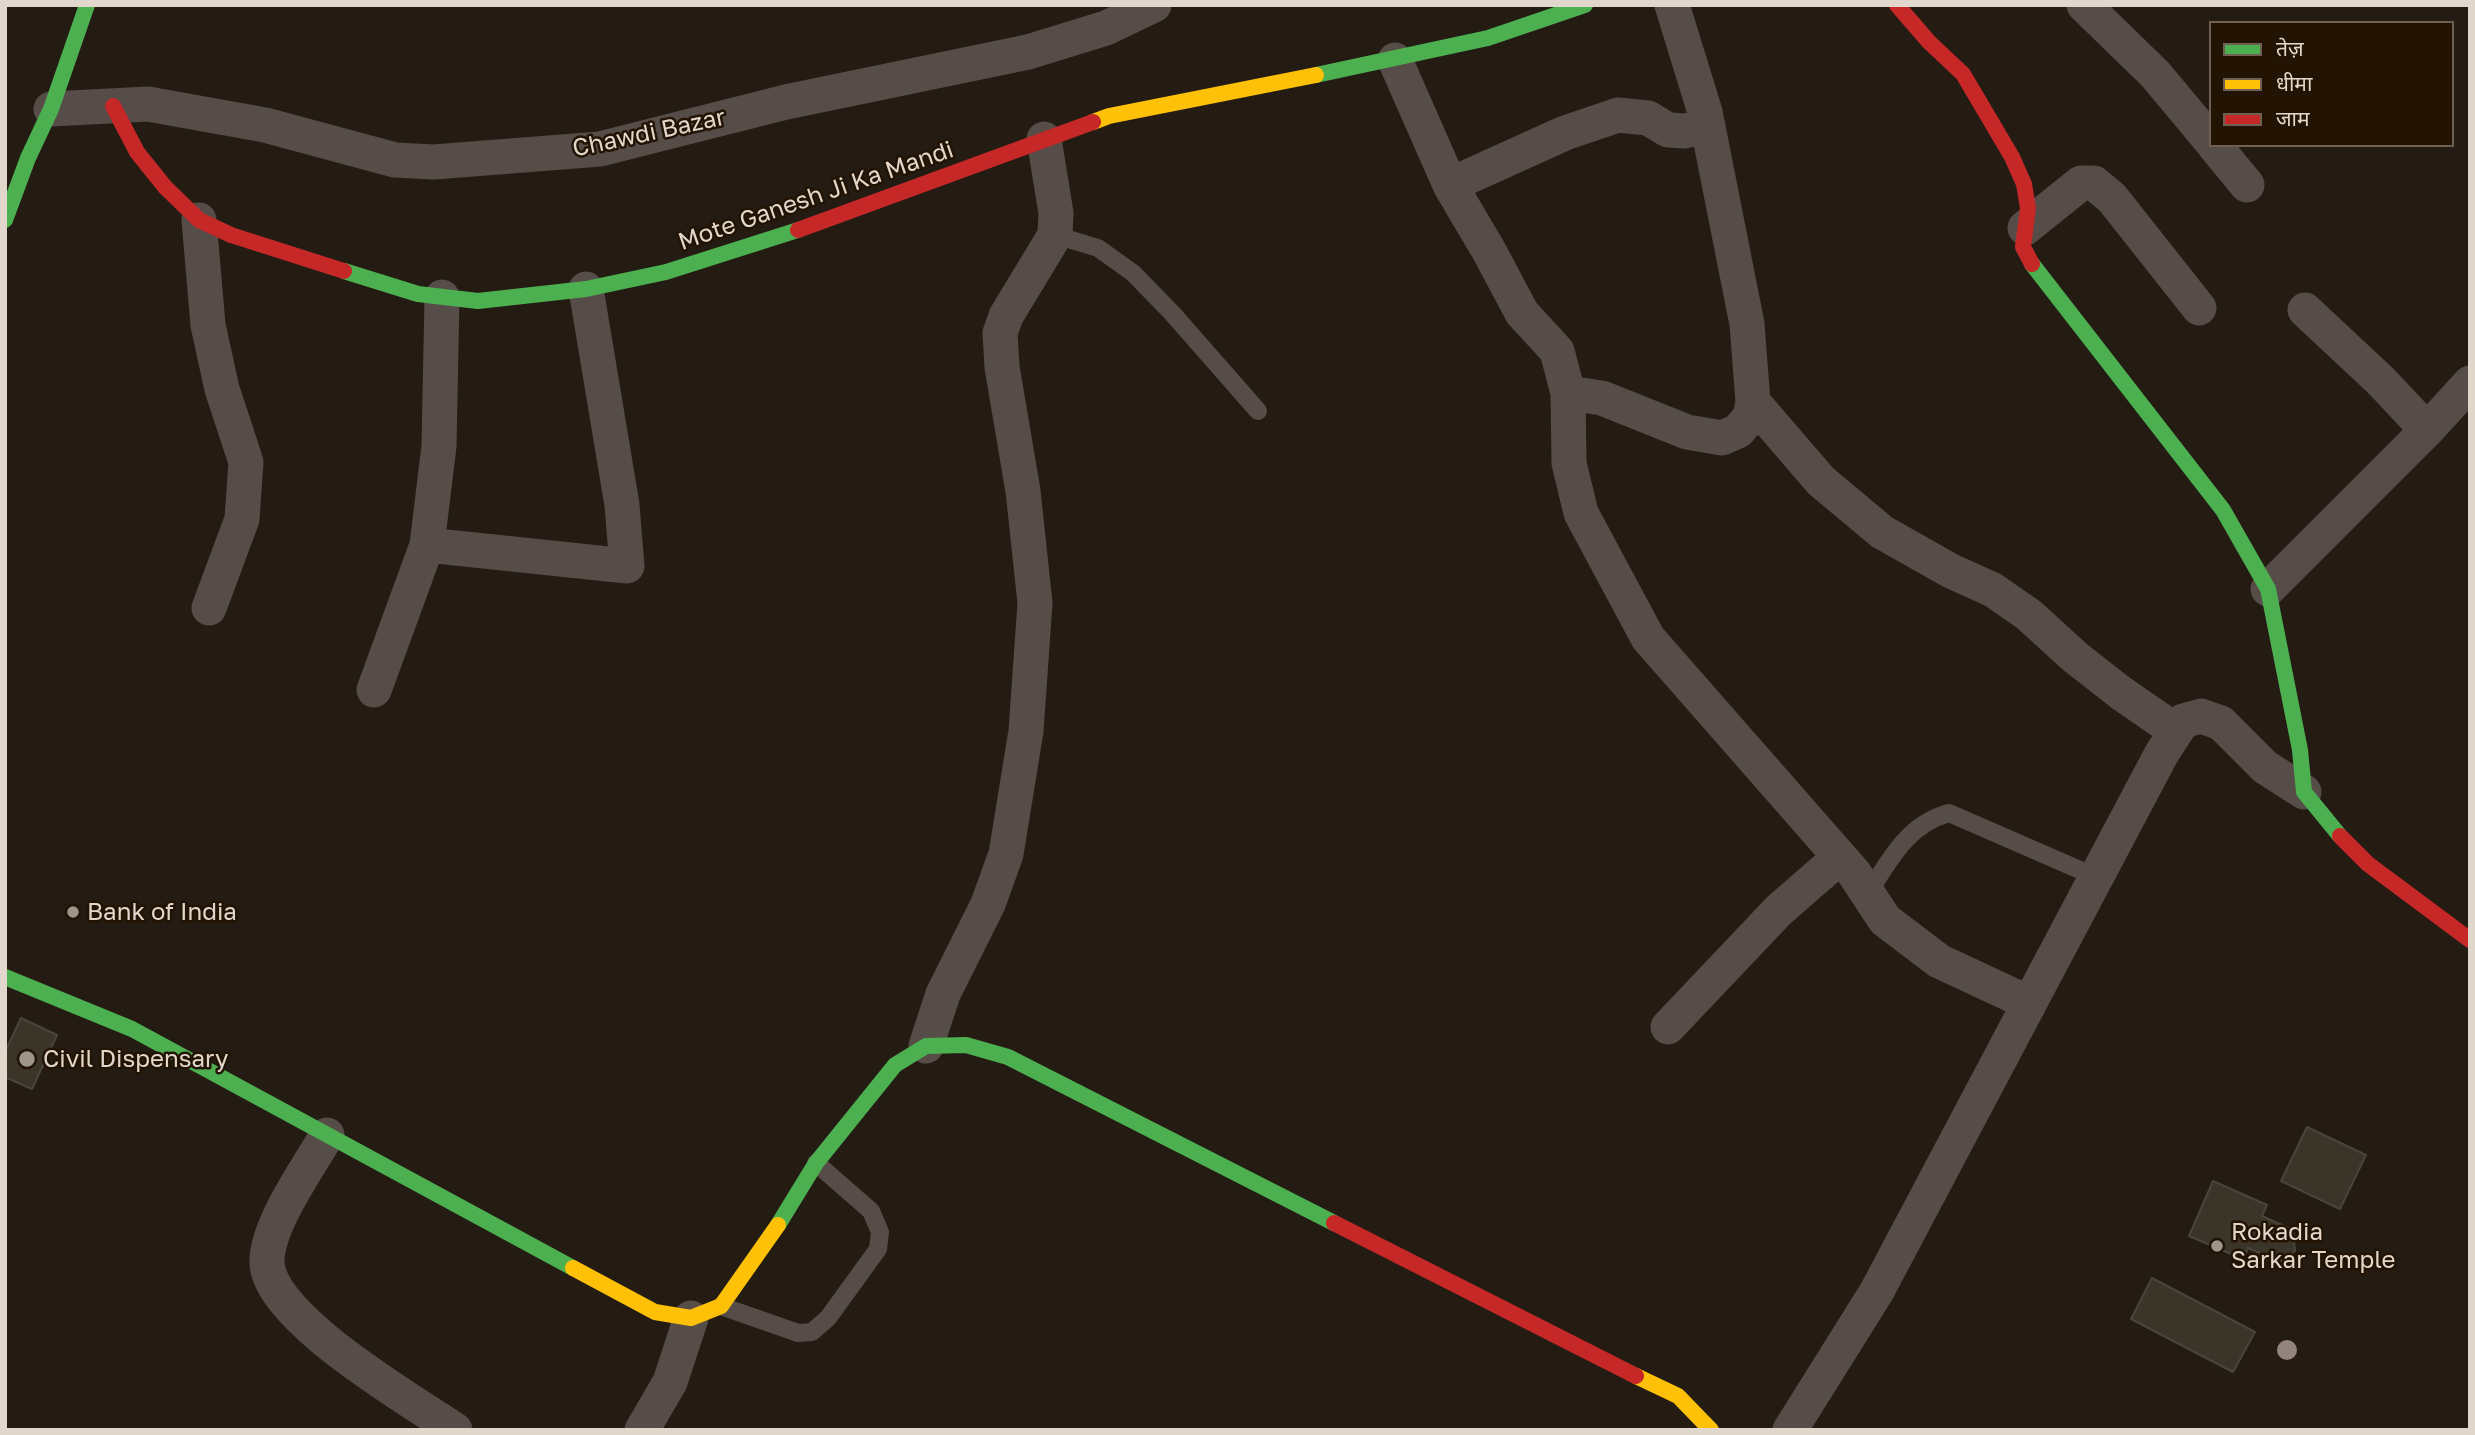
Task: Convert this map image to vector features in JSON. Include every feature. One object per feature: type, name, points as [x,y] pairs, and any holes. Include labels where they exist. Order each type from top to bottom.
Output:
[{"type":"street","points":[[5,220],[28,158],[51,109],[87,5]]},
{"type":"street","name":"Chawdi Bazar","points":[[51,109],[148,104],[265,125],[395,160],[434,162],[600,149],[786,102],[1028,52],[1106,28],[1154,5]]},
{"type":"street","name":"Mote Ganesh Ji Ka Mandi","points":[[113,106],[137,152],[165,187],[199,220],[231,235],[418,294],[478,301],[586,289],[666,272],[815,225],[1109,116],[1395,60],[1488,38],[1585,5]]},
{"type":"street","points":[[1568,393],[1602,398],[1687,432],[1723,438],[1738,430],[1750,417],[1753,402],[1747,324],[1708,126],[1672,5]]},
{"type":"street","points":[[1897,5],[1929,42],[1963,74],[2012,157],[2024,184],[2028,208],[2023,247],[2036,271],[2223,510],[2268,589],[2300,750],[2304,792]]},
{"type":"street","points":[[2084,5],[2155,74],[2209,139]]},
{"type":"street","points":[[1395,60],[1450,185],[1522,313],[1557,351],[1568,393],[1569,463],[1581,513],[1648,638],[1840,857],[1869,892],[1885,920],[1939,961],[2029,1003]]},
{"type":"street","points":[[1450,185],[1564,133],[1618,115],[1648,118],[1668,130],[1685,131],[1708,126]]},
{"type":"street","points":[[926,1046],[943,994],[988,904],[1006,853],[1026,731],[1035,603],[1023,491],[1002,367],[1000,333],[1006,316],[1055,235],[1056,213],[1044,139]]},
{"type":"street","points":[[2215,147],[2247,185]]},
{"type":"street","points":[[2025,228],[2081,183],[2094,183],[2112,198],[2199,308]]},
{"type":"street","points":[[199,220],[208,325],[222,389],[246,462],[242,519],[209,608]]},
{"type":"street","points":[[427,545],[627,565],[621,505],[586,289]]},
{"type":"street","points":[[374,690],[427,545],[439,446],[442,297]]},
{"type":"street","points":[[2305,310],[2381,381],[2427,430]]},
{"type":"street","points":[[2268,589],[2427,430],[2470,383]]},
{"type":"street","points":[[1753,402],[1821,481],[1882,531],[1951,571],[1993,590],[2029,615],[2075,657],[2121,693],[2176,731]]},
{"type":"street","points":[[1790,1430],[1877,1291],[2096,877],[2183,721],[2201,716],[2221,723],[2265,767],[2304,792],[2340,836],[2368,864],[2470,940]]},
{"type":"street","points":[[1668,1027],[1779,910],[1840,857]]},
{"type":"street","points":[[5,977],[132,1029],[655,1312],[706,1312]]},
{"type":"street","points":[[642,1430],[706,1312],[769,1240],[816,1163],[895,1065],[926,1046],[966,1045],[1007,1057],[1595,1357],[1678,1396],[1711,1430]]},
{"type":"street","points":[[327,1135],[272,1232],[266,1261],[271,1282],[289,1309],[322,1337],[354,1362],[455,1430]]},
{"type":"lane","points":[[1055,235],[1098,248],[1133,273],[1258,411]]},
{"type":"lane","points":[[1869,892],[1908,836],[1932,817],[1949,813],[2096,877]]},
{"type":"lane","points":[[706,1312],[798,1333],[813,1332],[828,1318],[878,1249],[880,1231],[871,1211],[816,1163]]},
{"type":"building","points":[[21,1018],[57,1035],[32,1089],[5,1077],[5,1052]]},
{"type":"building","points":[[2307,1127],[2366,1155],[2340,1209],[2281,1181]]},
{"type":"building","points":[[2213,1181],[2267,1205],[2262,1216],[2293,1230],[2295,1251],[2280,1262],[2248,1248],[2243,1259],[2189,1236]]},
{"type":"building","points":[[2152,1278],[2255,1332],[2233,1372],[2131,1319]]},
{"type":"traffic: fast","points":[[5,220],[28,158],[51,109],[87,5]]},
{"type":"traffic: fast","points":[[1316,75],[1488,38],[1585,5]]},
{"type":"traffic: fast","points":[[344,271],[418,294],[478,301],[586,289],[666,272],[798,230]]},
{"type":"traffic: fast","points":[[2032,264],[2223,510],[2268,589],[2300,750],[2304,792],[2340,836]]},
{"type":"traffic: fast","points":[[5,977],[132,1029],[573,1268]]},
{"type":"traffic: fast","points":[[778,1225],[816,1163],[895,1065],[926,1046],[966,1045],[1008,1057],[1334,1223]]},
{"type":"traffic: slow","points":[[1093,122],[1109,116],[1316,75]]},
{"type":"traffic: slow","points":[[573,1268],[655,1312],[691,1318],[721,1306],[778,1225]]},
{"type":"traffic: slow","points":[[1636,1376],[1678,1396],[1711,1430]]},
{"type":"traffic: jam","points":[[1897,5],[1929,42],[1963,74],[2012,157],[2024,184],[2028,208],[2023,247],[2032,264]]},
{"type":"traffic: jam","points":[[113,106],[137,152],[165,187],[199,220],[231,235],[344,271]]},
{"type":"traffic: jam","points":[[798,230],[1093,122]]},
{"type":"traffic: jam","points":[[2340,836],[2368,864],[2470,940]]},
{"type":"traffic: jam","points":[[1334,1223],[1636,1376]]},
{"type":"place","name":"Bank of India","points":[[73,912]]},
{"type":"place","name":"Civil Dispensary","points":[[27,1059]]},
{"type":"place","name":"Rokadia Sarkar Temple","points":[[2217,1246]]}]
